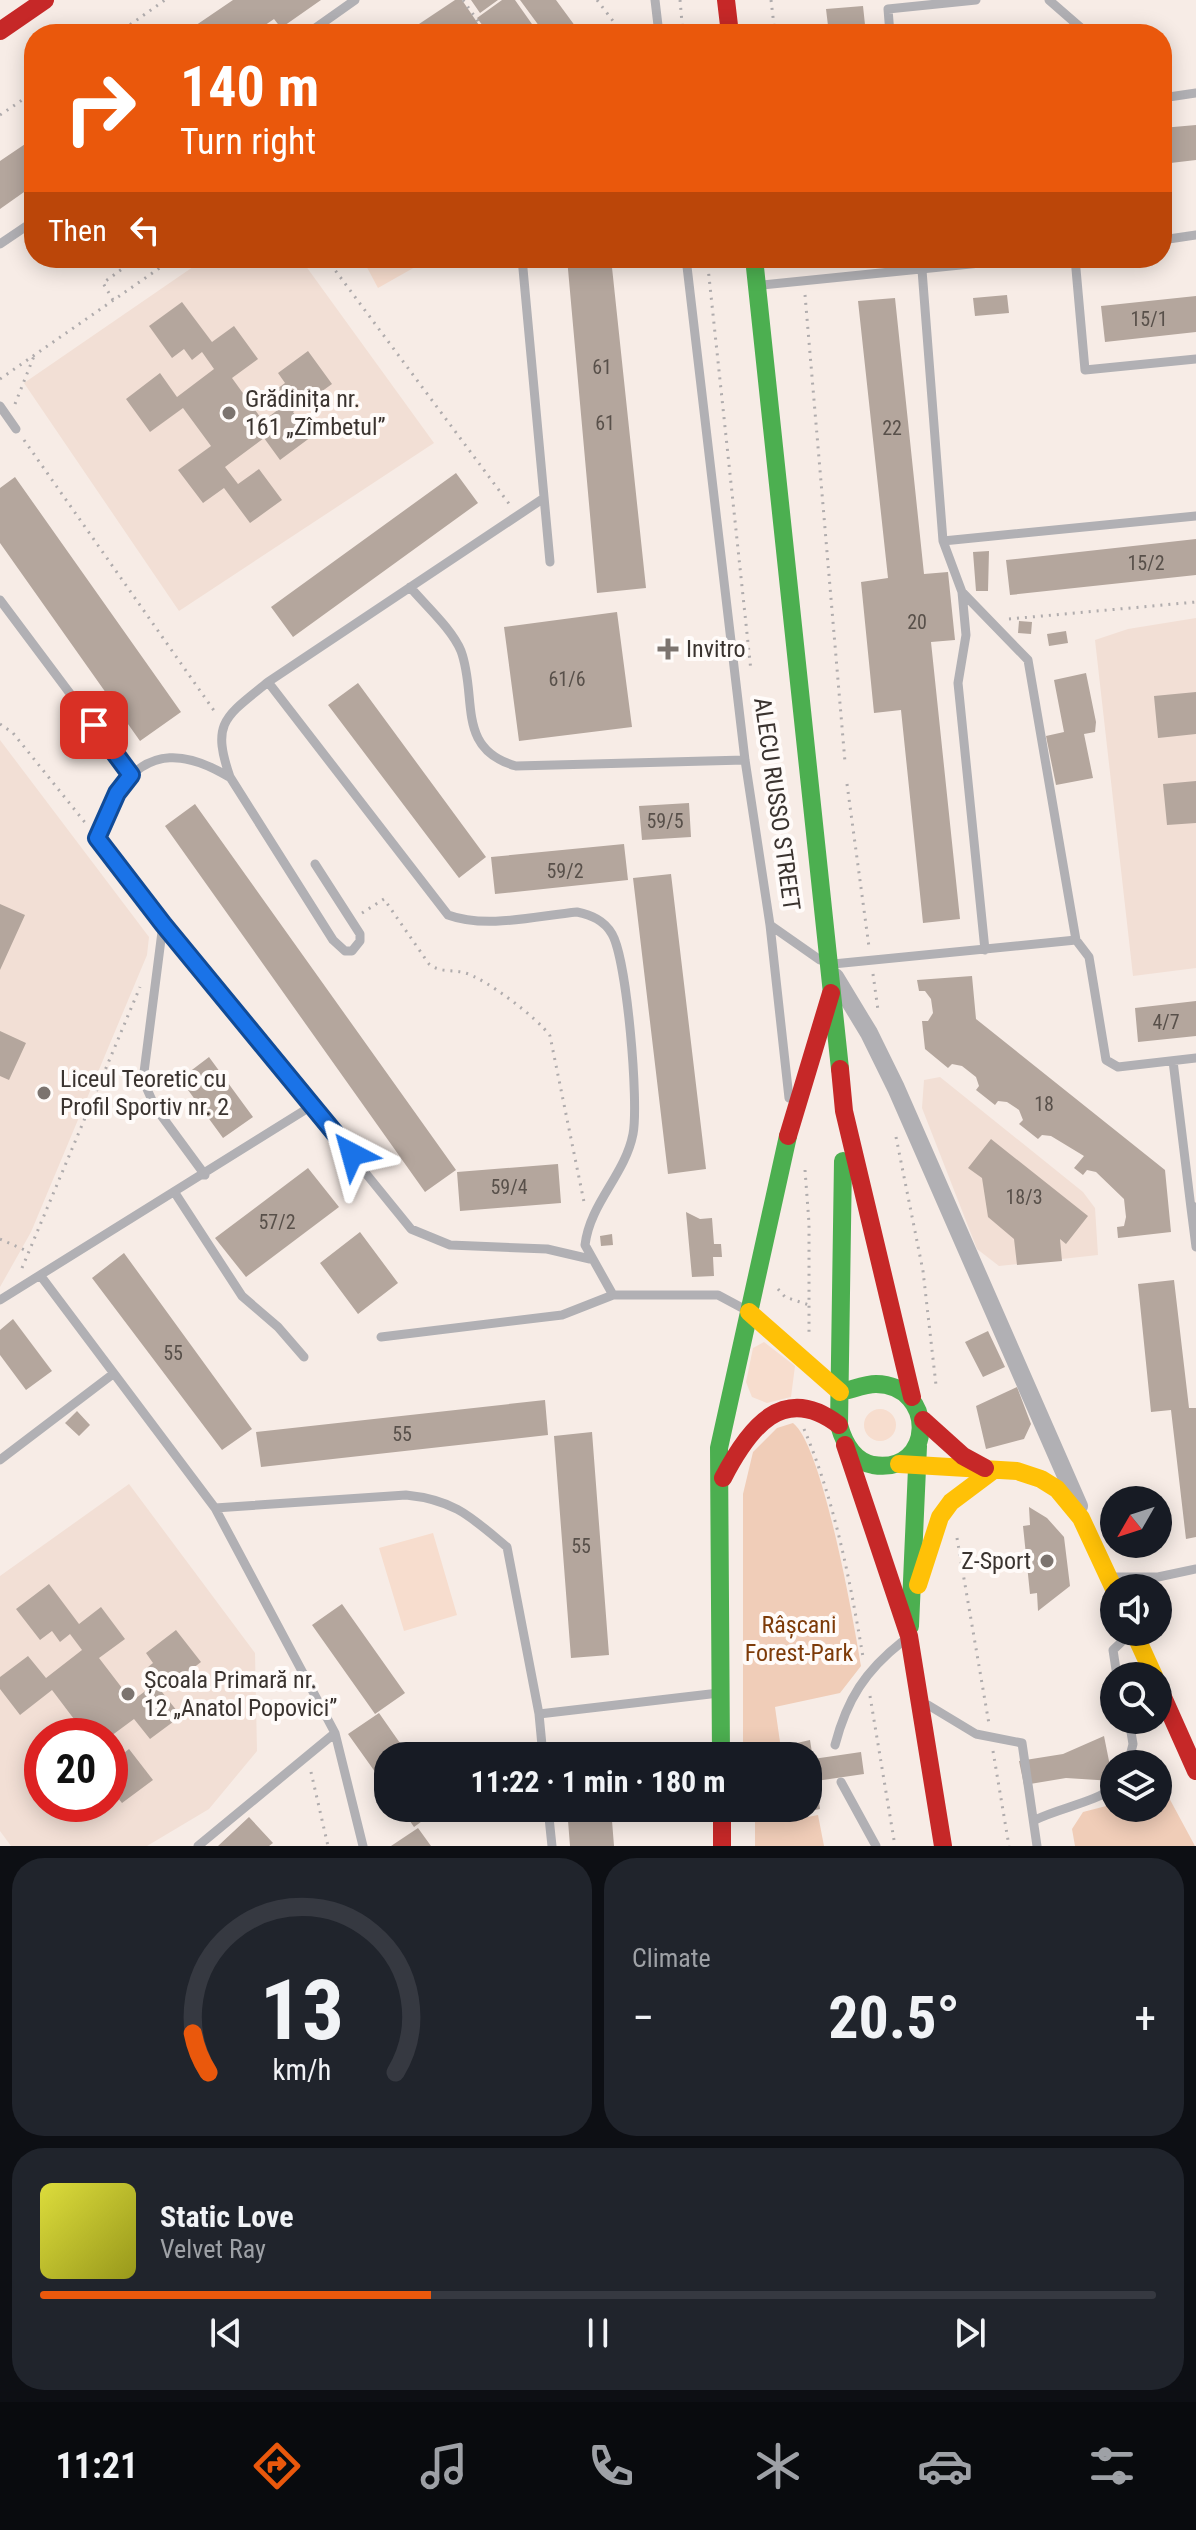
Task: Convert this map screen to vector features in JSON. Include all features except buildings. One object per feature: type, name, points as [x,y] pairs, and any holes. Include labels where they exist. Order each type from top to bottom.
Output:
[{"type":"main road","points":[[0,31],[45,0]]},
{"type":"main road","points":[[726,0],[729,24]]},
{"type":"main road","name":"ALECU RUSSO STREET","points":[[755,268],[844,1111],[912,1397]]},
{"type":"main road","points":[[721,1742],[719,1448],[792,1118],[831,993]]},
{"type":"main road","name":"ALECU RUSSO STREET","points":[[840,1392],[844,1111]]},
{"type":"main road","points":[[749,1312],[840,1392],[841,1432],[909,1636],[943,1846]]},
{"type":"main road","points":[[742,1347],[760,1335],[775,1338]]},
{"type":"main road","points":[[737,1374],[738,1390],[747,1406],[771,1413],[795,1408],[816,1409],[841,1432],[860,1461],[886,1467],[911,1457],[991,1472],[1020,1471],[1035,1477],[1060,1492],[1083,1516],[1107,1574]]},
{"type":"main road","points":[[840,1392],[873,1382],[901,1389],[912,1397],[923,1420],[963,1456],[991,1472]]},
{"type":"main road","points":[[720,1485],[736,1450],[771,1413]]},
{"type":"main road","points":[[909,1636],[913,1600],[911,1457],[923,1420]]},
{"type":"main road","points":[[913,1600],[940,1517],[951,1502],[991,1472]]},
{"type":"main road","points":[[1172,1717],[1196,1771]]},
{"type":"main road","points":[[722,1822],[722,1846]]},
{"type":"street","points":[[828,965],[869,1033],[896,1088],[1017,1358],[1083,1516]]},
{"type":"lane","points":[[321,24],[355,0]]},
{"type":"lane","points":[[655,0],[658,24]]},
{"type":"lane","points":[[889,24],[888,9],[976,0]]},
{"type":"lane","points":[[1049,0],[1077,24]]},
{"type":"lane","points":[[1172,94],[1196,93]]},
{"type":"lane","points":[[0,244],[24,228]]},
{"type":"lane","points":[[1172,239],[1196,235]]},
{"type":"lane","points":[[523,268],[550,562]]},
{"type":"lane","name":"ALECU RUSSO STREET","points":[[687,268],[745,760],[770,925],[792,1118]]},
{"type":"lane","points":[[757,286],[940,268]]},
{"type":"lane","points":[[1076,268],[1085,370],[1196,359]]},
{"type":"lane","points":[[922,270],[943,541],[962,592],[966,635],[958,683],[985,950]]},
{"type":"lane","points":[[0,406],[16,429]]},
{"type":"lane","points":[[315,864],[353,919],[360,941],[352,951],[345,951],[333,940],[230,777],[219,747],[224,725],[268,682],[544,498]]},
{"type":"lane","points":[[943,541],[1196,516]]},
{"type":"lane","points":[[410,587],[460,648],[474,734],[486,751],[502,762],[516,766],[745,760]]},
{"type":"lane","points":[[962,592],[1028,660],[1076,940],[1089,957],[1106,1060],[1118,1067],[1196,1058]]},
{"type":"lane","points":[[0,600],[131,775]]},
{"type":"lane","points":[[268,682],[448,915],[465,921],[482,921],[577,912],[590,915],[611,932],[620,963],[636,1110],[628,1151],[591,1220],[585,1245],[590,1259],[613,1295]]},
{"type":"lane","points":[[230,777],[194,758],[168,756],[131,775],[117,793],[97,838],[411,1229],[450,1245],[547,1249],[590,1259]]},
{"type":"lane","points":[[163,924],[143,1080],[155,1107],[205,1175]]},
{"type":"lane","points":[[770,925],[828,965],[1076,940]]},
{"type":"lane","points":[[1173,1061],[1194,1207],[1196,1247]]},
{"type":"lane","points":[[0,1300],[313,1105]]},
{"type":"lane","points":[[175,1193],[242,1296],[278,1327],[304,1357]]},
{"type":"lane","points":[[40,1275],[215,1508],[335,1733],[363,1846]]},
{"type":"lane","points":[[381,1337],[562,1315],[613,1295],[718,1295],[749,1312]]},
{"type":"lane","points":[[0,1460],[113,1374]]},
{"type":"lane","points":[[215,1508],[406,1495],[437,1498],[465,1512],[507,1547],[542,1742]]},
{"type":"lane","points":[[1172,1574],[1196,1569]]},
{"type":"lane","points":[[835,1745],[845,1707],[866,1676],[909,1636]]},
{"type":"lane","points":[[539,1714],[721,1693]]},
{"type":"lane","points":[[918,1699],[976,1734],[1022,1743],[1037,1846]]},
{"type":"lane","points":[[198,1846],[335,1733]]},
{"type":"lane","points":[[841,1782],[876,1846]]},
{"type":"lane","points":[[1035,1820],[1064,1806],[1100,1797]]},
{"type":"lane","points":[[549,1822],[552,1846]]},
{"type":"path","points":[[131,24],[165,0]]},
{"type":"path","points":[[463,0],[480,24]]},
{"type":"path","points":[[597,0],[615,24]]},
{"type":"path","points":[[680,0],[682,24]]},
{"type":"path","points":[[771,0],[774,24]]},
{"type":"path","points":[[0,115],[24,99]]},
{"type":"path","points":[[113,300],[103,283],[123,268]]},
{"type":"path","points":[[0,379],[159,268]]},
{"type":"path","points":[[333,268],[519,517]]},
{"type":"path","points":[[708,268],[752,685]]},
{"type":"path","points":[[810,281],[805,291],[845,762]]},
{"type":"path","points":[[9,419],[34,355]]},
{"type":"path","points":[[16,429],[224,725]]},
{"type":"path","points":[[990,620],[1196,602]]},
{"type":"path","points":[[0,724],[13,733],[97,838]]},
{"type":"path","points":[[847,784],[850,806]]},
{"type":"path","points":[[353,919],[384,899],[435,969],[467,973],[540,1021],[550,1036],[584,1204],[591,1220]]},
{"type":"path","points":[[19,1287],[27,1251],[140,985]]},
{"type":"path","points":[[0,1239],[27,1251]]},
{"type":"path","points":[[774,1283],[785,1297],[809,1305]]},
{"type":"path","points":[[799,1418],[818,1461],[848,1569],[895,1846]]},
{"type":"path","points":[[951,1502],[1009,1846]]},
{"type":"path","points":[[307,1757],[328,1846]]},
{"type":"shaded area","name":"Grădinița nr. 161 „Zîmbetul”","points":[[191,268],[307,268],[434,443],[179,611],[24,383]]},
{"type":"shaded area","points":[[367,268],[413,268],[378,288]]},
{"type":"shaded area","points":[[1196,618],[1196,968],[1133,976],[1095,640],[1128,629]]},
{"type":"shaded area","name":"Liceul Teoretic cu Profil Sportiv nr. 2","points":[[0,740],[149,937],[147,955],[31,1232],[0,1287]]},
{"type":"shaded area","points":[[940,1077],[1083,1192],[1095,1208],[1098,1255],[999,1266],[977,1249],[922,1108],[924,1080]]},
{"type":"shaded area","points":[[764,1342],[795,1366],[791,1397],[767,1403],[752,1397],[746,1382],[753,1348]]},
{"type":"shaded area","points":[[880,1409],[891,1414],[896,1425],[891,1436],[880,1441],[869,1436],[864,1425],[869,1414]]},
{"type":"shaded area","name":"Școala Primară nr. 12 „Anatol Popovici”","points":[[129,1484],[255,1653],[257,1751],[209,1809],[147,1846],[11,1846],[0,1831],[0,1576]]},
{"type":"shaded area","points":[[433,1533],[457,1615],[404,1631],[379,1548]]},
{"type":"green space","name":"Râșcani Forest-Park","points":[[793,1423],[804,1438],[815,1465],[836,1537],[861,1666],[840,1693],[775,1707],[780,1742],[743,1742],[743,1494],[753,1452],[777,1428]]},
{"type":"green space","points":[[1172,1803],[1195,1846],[1075,1846],[1072,1829],[1083,1812],[1100,1808],[1100,1822],[1172,1822]]},
{"type":"green space","points":[[755,1822],[819,1822],[824,1846],[755,1846]]},
{"type":"traffic: fast","points":[[755,268],[840,1069]]},
{"type":"traffic: fast","points":[[721,1742],[719,1448],[788,1136]]},
{"type":"traffic: fast","points":[[840,1392],[876,1384],[896,1388],[910,1398],[918,1413],[921,1429],[917,1444],[908,1457],[893,1464],[866,1463],[850,1450],[839,1425],[843,1161]]},
{"type":"traffic: fast","points":[[910,1626],[918,1446]]},
{"type":"traffic: slow","points":[[749,1312],[840,1392]]},
{"type":"traffic: slow","points":[[899,1464],[1017,1471],[1041,1479],[1057,1489],[1081,1518],[1107,1574]]},
{"type":"traffic: slow","points":[[918,1585],[940,1517],[951,1502],[991,1472]]},
{"type":"traffic: slow","points":[[1140,1646],[1148,1662]]},
{"type":"traffic: jam","points":[[0,31],[45,0]]},
{"type":"traffic: jam","points":[[726,0],[729,24]]},
{"type":"traffic: jam","points":[[788,1136],[831,993]]},
{"type":"traffic: jam","points":[[840,1069],[844,1111],[912,1397]]},
{"type":"traffic: jam","points":[[723,1478],[756,1428],[785,1410],[801,1408],[819,1413],[839,1425]]},
{"type":"traffic: jam","points":[[923,1420],[963,1456],[985,1468]]},
{"type":"traffic: jam","points":[[845,1445],[909,1636],[943,1846]]},
{"type":"traffic: jam","points":[[1172,1717],[1196,1771]]},
{"type":"traffic: jam","points":[[722,1822],[722,1846]]},
{"type":"place","name":"Grădinița nr. 161 „Zîmbetul”","points":[[229,413]]},
{"type":"place","name":"Invitro","points":[[668,649]]},
{"type":"place","name":"Liceul Teoretic cu Profil Sportiv nr. 2","points":[[44,1093]]},
{"type":"place","name":"Z-Sport","points":[[1047,1561]]},
{"type":"place","name":"Școala Primară nr. 12 „Anatol Popovici”","points":[[128,1694]]},
{"type":"route","points":[[94,725],[131,775],[117,793],[97,838],[163,924],[352,1154]]}]
